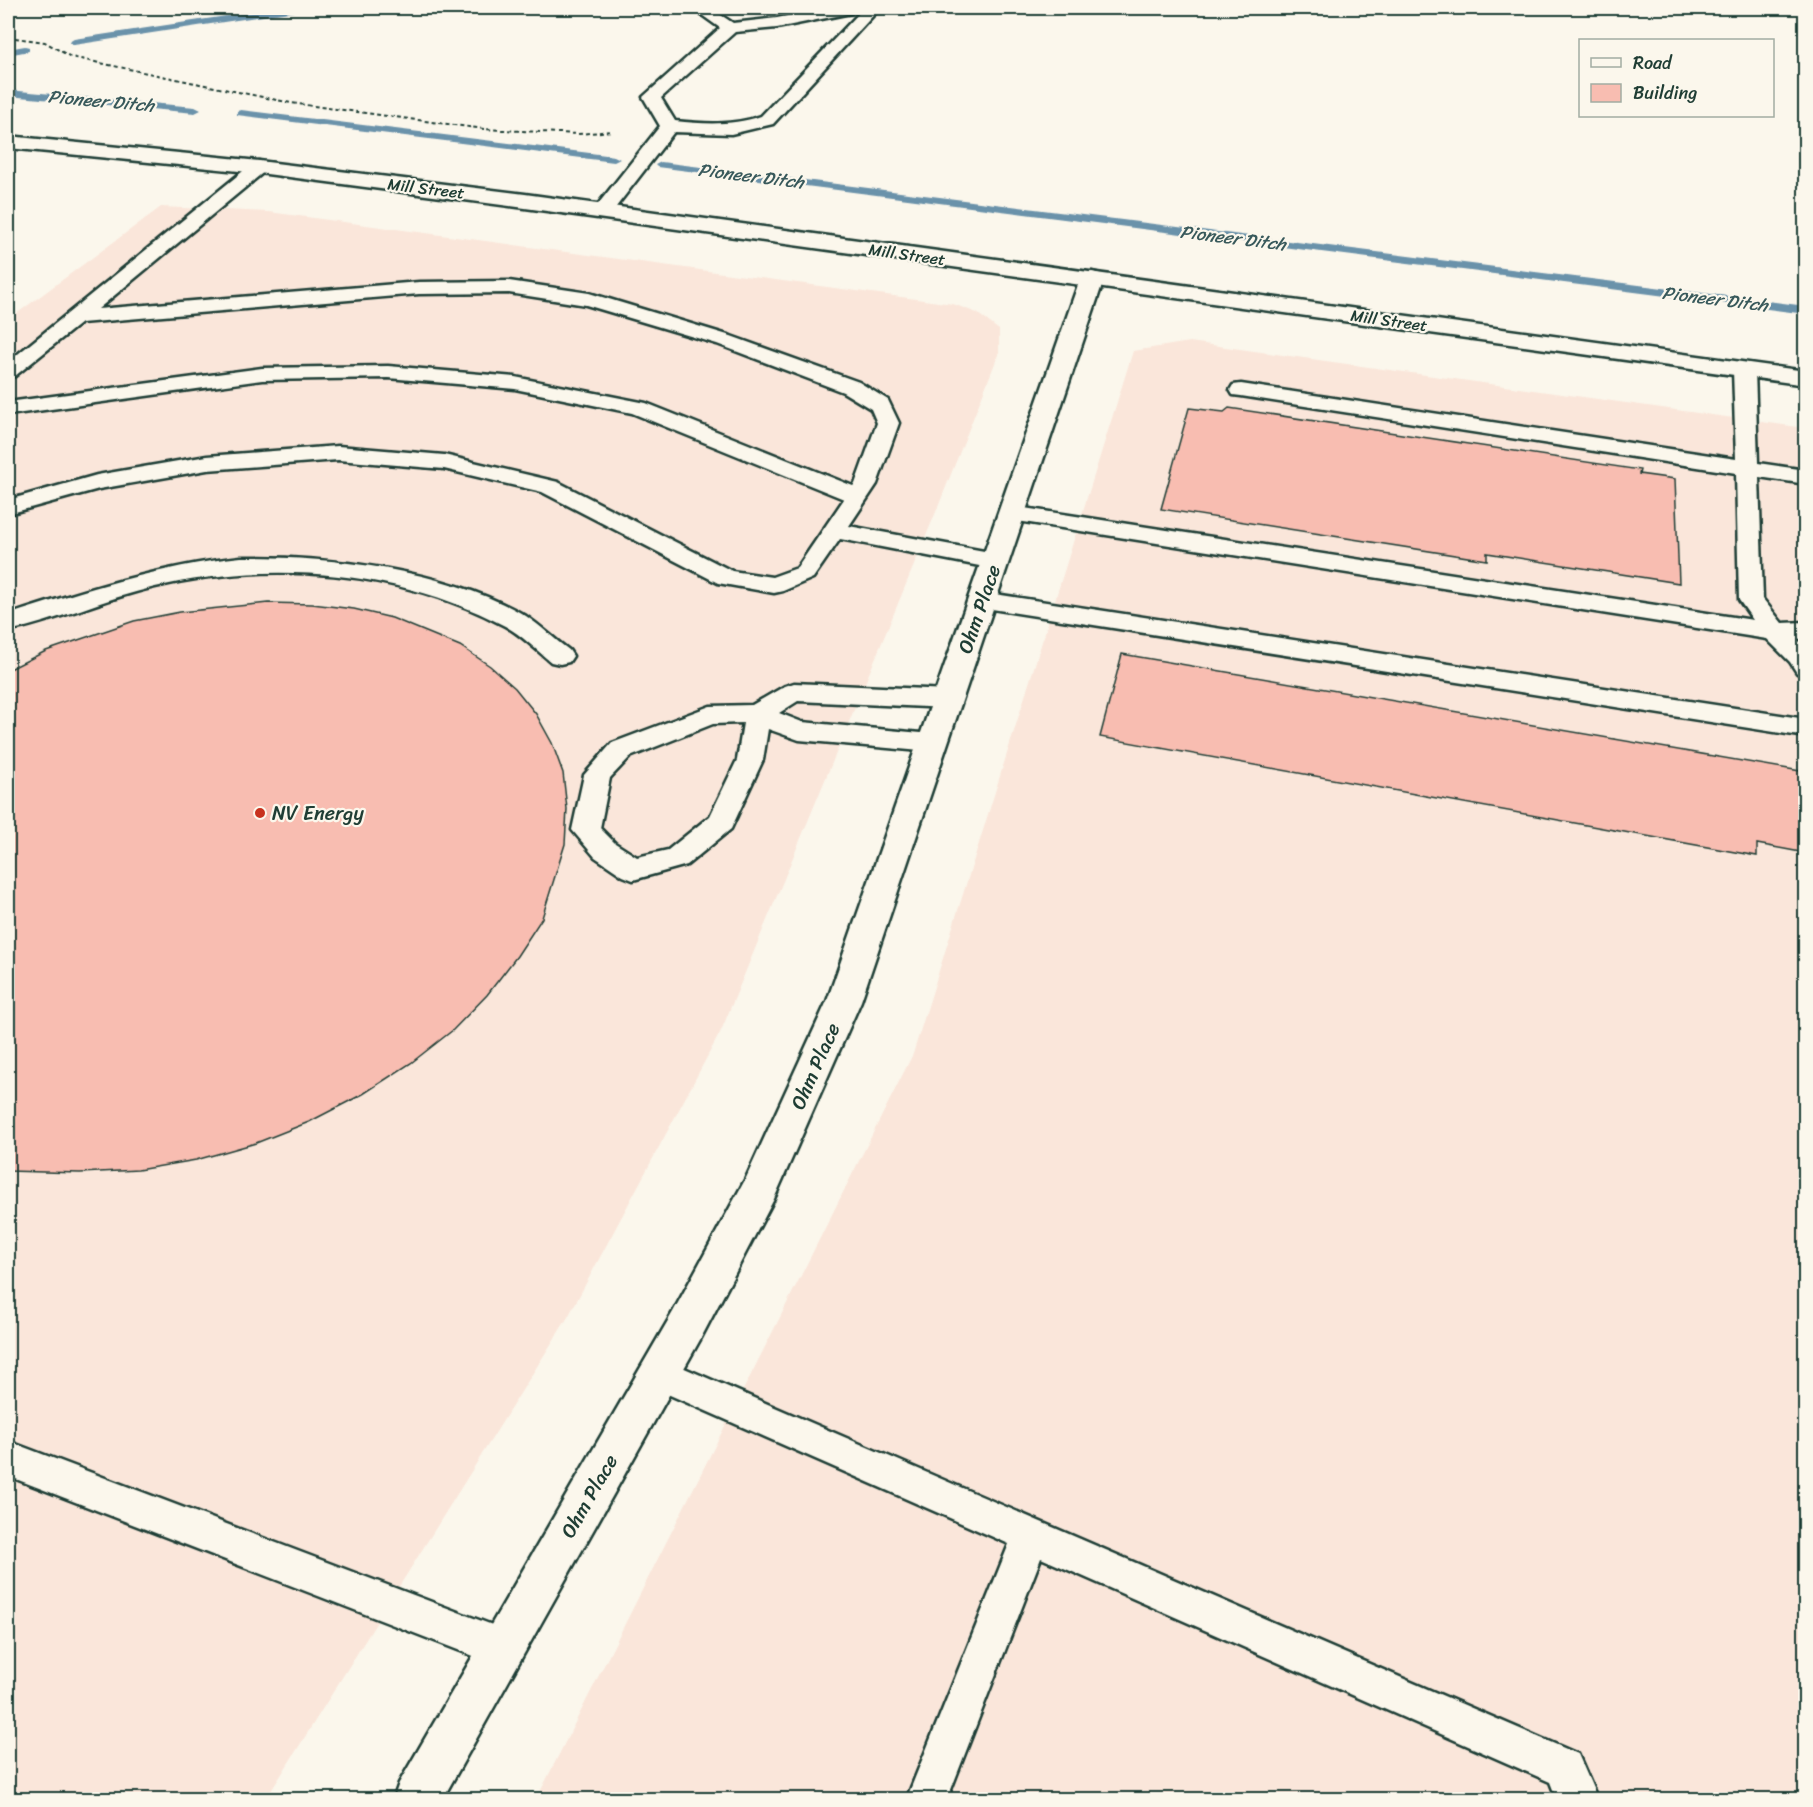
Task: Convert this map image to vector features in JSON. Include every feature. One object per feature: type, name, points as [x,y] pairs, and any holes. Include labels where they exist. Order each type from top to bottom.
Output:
[{"type":"main road","name":"Mill Street","points":[[8,142],[260,168],[602,212],[1806,378]]},
{"type":"main road","name":"Ohm Place","points":[[416,1800],[659,1373],[761,1187],[844,1001],[1092,279]]},
{"type":"lane","points":[[700,8],[730,28]]},
{"type":"lane","points":[[669,126],[652,97],[730,28],[777,22],[850,8]]},
{"type":"lane","points":[[669,126],[720,131],[747,128],[767,120],[872,8]]},
{"type":"lane","points":[[602,212],[669,126]]},
{"type":"lane","points":[[8,372],[260,168]]},
{"type":"lane","points":[[8,507],[97,482],[207,463],[338,453],[444,462],[550,487],[726,578],[774,585],[805,573],[866,484],[888,423],[880,405],[851,387],[735,344],[589,300],[509,287],[419,288],[268,298],[75,317]]},
{"type":"lane","points":[[1744,370],[1751,600],[1806,667]]},
{"type":"lane","points":[[8,409],[262,374],[388,372],[515,383],[638,408],[858,496]]},
{"type":"lane","points":[[1241,390],[1806,477]]},
{"type":"lane","points":[[1011,513],[1775,632],[1806,630]]},
{"type":"lane","points":[[834,530],[995,561]]},
{"type":"lane","points":[[8,623],[148,580],[206,569],[274,565],[339,568],[399,579],[466,598],[516,621],[560,656]]},
{"type":"lane","points":[[982,600],[1806,728]]},
{"type":"lane","points":[[932,743],[799,731],[758,714],[710,715],[621,750],[597,775],[586,830],[605,850],[633,869],[677,858],[721,822],[750,760],[758,714],[794,692],[948,699]]},
{"type":"lane","points":[[659,1373],[1564,1768],[1578,1800]]},
{"type":"lane","points":[[8,1459],[502,1648]]},
{"type":"lane","points":[[926,1800],[1031,1536]]},
{"type":"path","points":[[8,37],[45,42],[71,57],[291,103],[484,129],[578,134],[669,126]]},
{"type":"shaded area","points":[[161,207],[269,212],[953,304],[977,313],[999,330],[999,353],[938,507],[721,1031],[568,1317],[266,1799],[8,1799],[8,320]]},
{"type":"shaded area","points":[[1190,342],[1805,428],[1805,1799],[536,1800],[913,1054],[1133,351]]},
{"type":"building","points":[[1189,408],[1224,412],[1229,408],[1640,470],[1639,474],[1675,479],[1679,583],[1487,553],[1487,560],[1161,509]]},
{"type":"building","points":[[268,603],[312,604],[354,609],[392,618],[460,646],[490,666],[515,688],[536,714],[552,743],[563,773],[567,809],[565,844],[542,918],[487,995],[453,1030],[411,1063],[363,1094],[309,1122],[256,1143],[196,1160],[138,1170],[80,1173],[8,1171],[8,670],[46,651],[134,621],[180,612]]},
{"type":"building","points":[[1122,654],[1806,772],[1806,853],[1757,844],[1757,856],[1100,737]]},
{"type":"waterway","name":"Pioneer Ditch","points":[[74,42],[296,8]]},
{"type":"waterway","name":"Pioneer Ditch","points":[[8,52],[25,49]]},
{"type":"waterway","name":"Pioneer Ditch","points":[[8,93],[195,110]]},
{"type":"waterway","name":"Pioneer Ditch","points":[[241,113],[614,159]]},
{"type":"waterway","name":"Pioneer Ditch","points":[[661,165],[1806,310]]},
{"type":"place","name":"NV Energy","points":[[260,813]]}]
